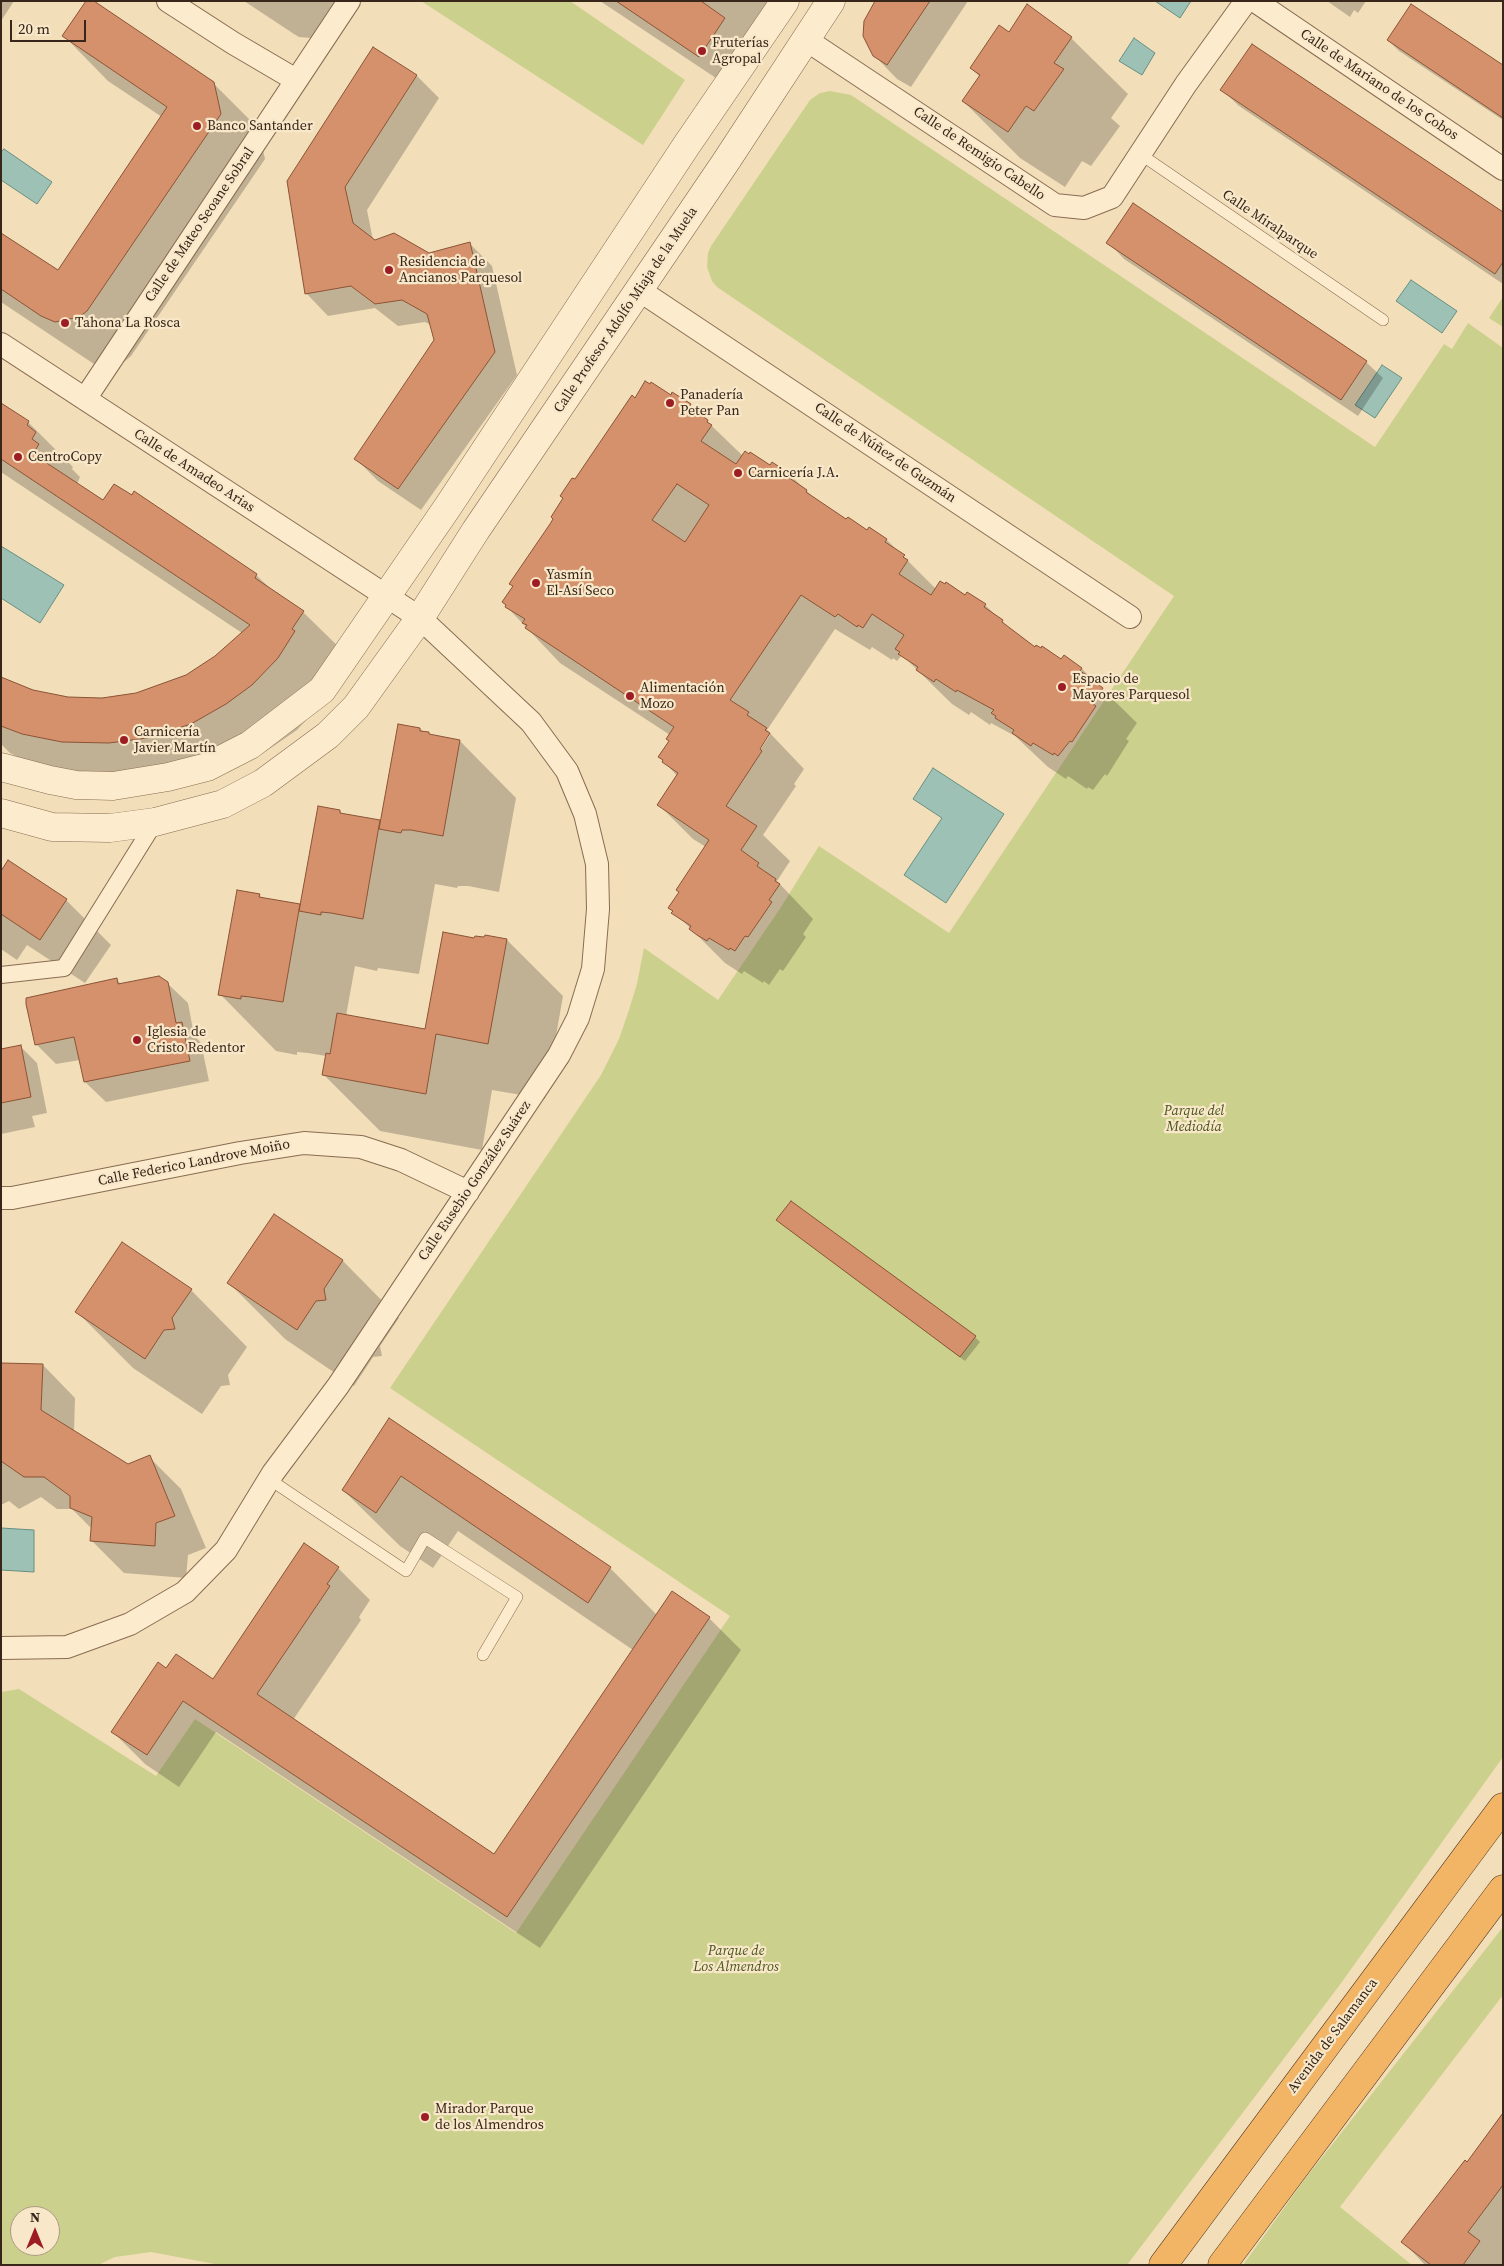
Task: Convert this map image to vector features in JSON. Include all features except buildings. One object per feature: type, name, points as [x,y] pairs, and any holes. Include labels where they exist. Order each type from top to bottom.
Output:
[{"type":"highway","name":"Avenida de Salamanca","points":[[1163,2265],[1503,1807]]},
{"type":"highway","points":[[1222,2265],[1503,1889]]},
{"type":"street","points":[[168,1],[233,43],[296,80]]},
{"type":"street","name":"Calle de Mateo Seoane Sobral","points":[[85,399],[349,1]]},
{"type":"street","points":[[1,768],[58,782],[112,786],[168,778],[208,767],[250,745],[322,690],[387,598],[686,146],[785,1]]},
{"type":"street","name":"Calle Profesor Adolfo Miaja de la Muela","points":[[1,813],[52,827],[110,828],[155,822],[223,804],[264,783],[328,735],[356,706],[420,618],[476,530],[639,290],[831,1]]},
{"type":"street","name":"Calle de Remigio Cabello","points":[[806,39],[1055,205],[1084,208],[1112,197],[1186,84],[1246,1]]},
{"type":"street","name":"Calle de Mariano de los Cobos","points":[[1255,1],[1503,169]]},
{"type":"street","name":"Calle de Núñez de Guzmán","points":[[639,290],[1130,617]]},
{"type":"street","name":"Calle de Amadeo Arias","points":[[1,344],[387,598]]},
{"type":"street","name":"Calle Eusebio González Suárez","points":[[1,1648],[67,1647],[130,1624],[184,1592],[226,1550],[269,1480],[338,1386],[559,1056],[578,1018],[593,969],[598,910],[597,864],[585,814],[567,772],[531,722],[420,618],[387,598]]},
{"type":"street","points":[[1,975],[64,968],[155,822]]},
{"type":"street","name":"Calle Federico Landrove Moiño","points":[[1,1198],[12,1198],[240,1153],[304,1143],[361,1147],[401,1160],[468,1192]]},
{"type":"lane","name":"Calle Miralparque","points":[[1140,154],[1383,320]]},
{"type":"lane","points":[[269,1480],[406,1571],[425,1538],[517,1598],[483,1655]]},
{"type":"green space","points":[[421,1],[570,1],[685,80],[643,145]]},
{"type":"green space","points":[[830,91],[851,95],[1375,447],[1444,344],[1452,349],[1468,323],[1503,348],[1503,1757],[1339,1986],[1127,2265],[220,2265],[151,2252],[115,2257],[98,2265],[1,2265],[1,1692],[19,1689],[156,1776],[195,1719],[516,1933],[730,1616],[390,1388],[601,1075],[619,1039],[628,1013],[637,984],[644,948],[718,1000],[781,907],[819,846],[949,933],[1174,596],[717,287],[712,281],[707,267],[708,253],[711,246],[810,100],[820,93]]},
{"type":"green space","points":[[1503,297],[1503,327],[1489,318]]},
{"type":"green space","points":[[1503,1927],[1503,1995],[1340,2207],[1412,2265],[1243,2265],[1305,2179]]},
{"type":"water","points":[[1155,1],[1191,1],[1180,18]]},
{"type":"water","points":[[1134,38],[1155,53],[1142,75],[1119,61]]},
{"type":"water","points":[[4,149],[52,182],[37,204],[1,180],[1,152]]},
{"type":"water","points":[[1411,280],[1457,311],[1442,333],[1396,301]]},
{"type":"water","points":[[1382,365],[1402,378],[1375,418],[1355,405]]},
{"type":"water","points":[[1,546],[64,585],[40,623],[1,598]]},
{"type":"water","points":[[933,768],[1004,814],[946,903],[904,875],[942,818],[913,799]]},
{"type":"water","points":[[1,1528],[34,1530],[34,1572],[1,1570]]},
{"type":"place","name":"Fruterías Agropal","points":[[702,51]]},
{"type":"place","name":"Banco Santander","points":[[197,126]]},
{"type":"place","name":"Residencia de Ancianos Parquesol","points":[[389,270]]},
{"type":"place","name":"Tahona La Rosca","points":[[65,323]]},
{"type":"place","name":"Panadería Peter Pan","points":[[670,403]]},
{"type":"place","name":"CentroCopy","points":[[18,457]]},
{"type":"place","name":"Carnicería J.A.","points":[[738,473]]},
{"type":"place","name":"Yasmín El-Así Seco","points":[[536,583]]},
{"type":"place","name":"Espacio de Mayores Parquesol","points":[[1062,687]]},
{"type":"place","name":"Alimentación Mozo","points":[[630,696]]},
{"type":"place","name":"Carnicería Javier Martín","points":[[124,740]]},
{"type":"place","name":"Iglesia de Cristo Redentor","points":[[137,1040]]},
{"type":"place","name":"Mirador Parque de los Almendros","points":[[425,2117]]},
{"type":"park label","name":"Parque del Mediodía","points":[[1194,1120]]},
{"type":"park label","name":"Parque de Los Almendros","points":[[736,1959]]}]
